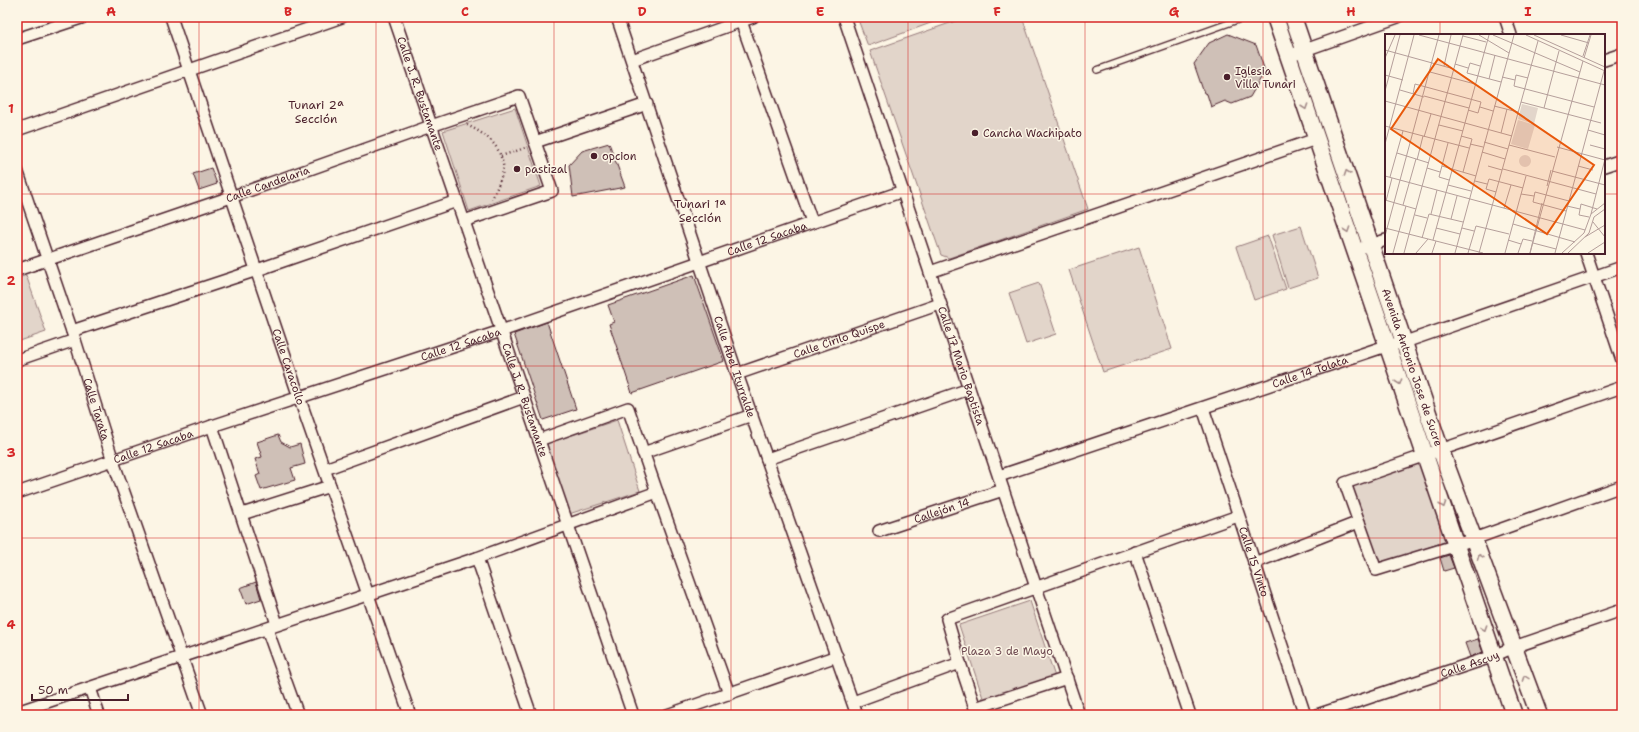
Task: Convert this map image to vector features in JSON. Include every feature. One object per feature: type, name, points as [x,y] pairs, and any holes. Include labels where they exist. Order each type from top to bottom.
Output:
[{"type":"main road","name":"Avenida Antonio Jose de Sucre","points":[[1275,17],[1386,346],[1457,545],[1514,715]]},
{"type":"main road","name":"Avenida Antonio Jose de Sucre","points":[[1293,17],[1379,242],[1405,342],[1441,451],[1538,715]]},
{"type":"street","points":[[17,39],[71,19],[84,17]]},
{"type":"street","name":"Calle Caracollo","points":[[171,17],[299,397],[410,715]]},
{"type":"street","points":[[17,130],[342,17]]},
{"type":"street","name":"Calle J. R. Bustamante","points":[[394,17],[633,715]]},
{"type":"street","name":"Calle Abel Iturralde","points":[[617,17],[767,459],[857,715]]},
{"type":"street","points":[[632,60],[753,17]]},
{"type":"street","name":"Calle 17 Mario Baptista","points":[[844,17],[1079,715]]},
{"type":"street","points":[[1288,56],[1304,49],[1398,17]]},
{"type":"street","points":[[1505,17],[1511,34]]},
{"type":"street","points":[[742,21],[812,222]]},
{"type":"street","points":[[1605,60],[1622,54]]},
{"type":"street","name":"Calle Candelaria","points":[[17,270],[519,96],[535,142]]},
{"type":"street","points":[[464,222],[552,191],[535,142],[647,104]]},
{"type":"street","points":[[930,272],[1316,139]]},
{"type":"street","points":[[1605,166],[1622,160]]},
{"type":"street","name":"Calle Tarata","points":[[17,170],[74,335],[113,461],[202,715]]},
{"type":"street","name":"Calle 12 Sacaba","points":[[17,493],[212,426],[501,331],[903,191]]},
{"type":"street","points":[[17,360],[74,335],[457,200]]},
{"type":"street","points":[[1354,251],[1379,242]]},
{"type":"street","points":[[1586,254],[1622,360]]},
{"type":"street","name":"Calle 14 Tolata","points":[[998,476],[1386,346],[1405,342],[1622,267]]},
{"type":"street","name":"Calle Cirilo Quispe","points":[[738,374],[940,304]]},
{"type":"street","points":[[1622,387],[1441,451],[1425,455],[1345,483],[1376,570],[1457,545],[1622,486]]},
{"type":"street","points":[[767,459],[969,389]]},
{"type":"street","points":[[325,468],[524,398]]},
{"type":"street","points":[[539,440],[628,408],[729,694]]},
{"type":"street","name":"Calle 15 Vinto","points":[[1203,408],[1305,715]]},
{"type":"street","points":[[643,453],[752,415]]},
{"type":"street","points":[[212,426],[242,514],[272,627],[298,715]]},
{"type":"street","points":[[242,514],[330,486]]},
{"type":"street","name":"Callejón 14","points":[[879,531],[1004,490]]},
{"type":"street","points":[[17,712],[476,558],[657,492]]},
{"type":"street","points":[[1067,678],[976,708],[960,663],[948,619],[1238,516]]},
{"type":"street","points":[[1254,563],[1359,522]]},
{"type":"street","points":[[1135,552],[1190,715]]},
{"type":"street","points":[[476,558],[531,715]]},
{"type":"street","name":"Calle Ascuy","points":[[1317,715],[1493,656],[1514,647],[1622,610]]},
{"type":"street","points":[[667,715],[837,656]]},
{"type":"street","points":[[853,702],[960,663]]},
{"type":"street","points":[[90,688],[99,715]]},
{"type":"lane","points":[[1097,70],[1246,17]]},
{"type":"path","points":[[460,127],[474,123]]},
{"type":"path","points":[[466,125],[492,140],[498,148],[501,156],[504,169],[492,200]]},
{"type":"path","points":[[501,156],[527,147],[529,153]]},
{"type":"path","points":[[486,202],[499,198]]},
{"type":"green space","points":[[857,17],[947,17],[868,46]]},
{"type":"green space","name":"Cancha Wachipato","points":[[967,17],[1022,17],[1088,209],[949,258],[941,255],[870,51]]},
{"type":"green space","points":[[515,108],[541,186],[469,211],[443,131]]},
{"type":"green space","points":[[1301,226],[1318,278],[1288,288],[1272,235]]},
{"type":"green space","points":[[1268,236],[1286,289],[1254,300],[1236,247]]},
{"type":"green space","points":[[1139,247],[1172,349],[1103,372],[1069,270]]},
{"type":"green space","points":[[26,275],[46,332],[17,342],[17,279]]},
{"type":"green space","points":[[1039,283],[1056,334],[1026,344],[1009,293]]},
{"type":"green space","points":[[617,420],[640,491],[569,514],[546,444]]},
{"type":"green space","points":[[1420,461],[1447,541],[1377,565],[1350,484]]},
{"type":"green space","name":"Plaza 3 de Mayo","points":[[1030,601],[1055,677],[984,701],[959,625]]},
{"type":"building","points":[[1228,34],[1256,45],[1265,71],[1250,97],[1232,104],[1225,101],[1211,107],[1207,94],[1204,93],[1194,64],[1209,43]]},
{"type":"building","points":[[609,143],[625,187],[573,197],[569,165],[582,151]]},
{"type":"building","points":[[211,168],[217,184],[199,190],[193,174]]},
{"type":"building","points":[[694,275],[724,361],[632,393],[609,324],[614,322],[608,305]]},
{"type":"building","points":[[547,322],[576,409],[543,420],[514,334]]},
{"type":"building","points":[[278,435],[281,442],[290,447],[300,444],[305,464],[291,468],[295,480],[261,490],[256,476],[260,474],[255,459],[262,457],[257,442]]},
{"type":"building","points":[[1449,555],[1454,568],[1444,571],[1440,558]]},
{"type":"building","points":[[256,582],[261,599],[246,604],[240,588]]},
{"type":"building","points":[[1478,639],[1483,652],[1470,657],[1465,643]]},
{"type":"place","name":"Iglesia Villa Tunari","points":[[1227,77]]},
{"type":"place","name":"Cancha Wachipato","points":[[975,133]]},
{"type":"place","name":"opcion","points":[[594,156]]},
{"type":"place","name":"pastizal","points":[[517,169]]},
{"type":"district","name":"Tunari 2ª Sección","points":[[316,112]]},
{"type":"district","name":"Tunari 1ª Sección","points":[[700,211]]}]
